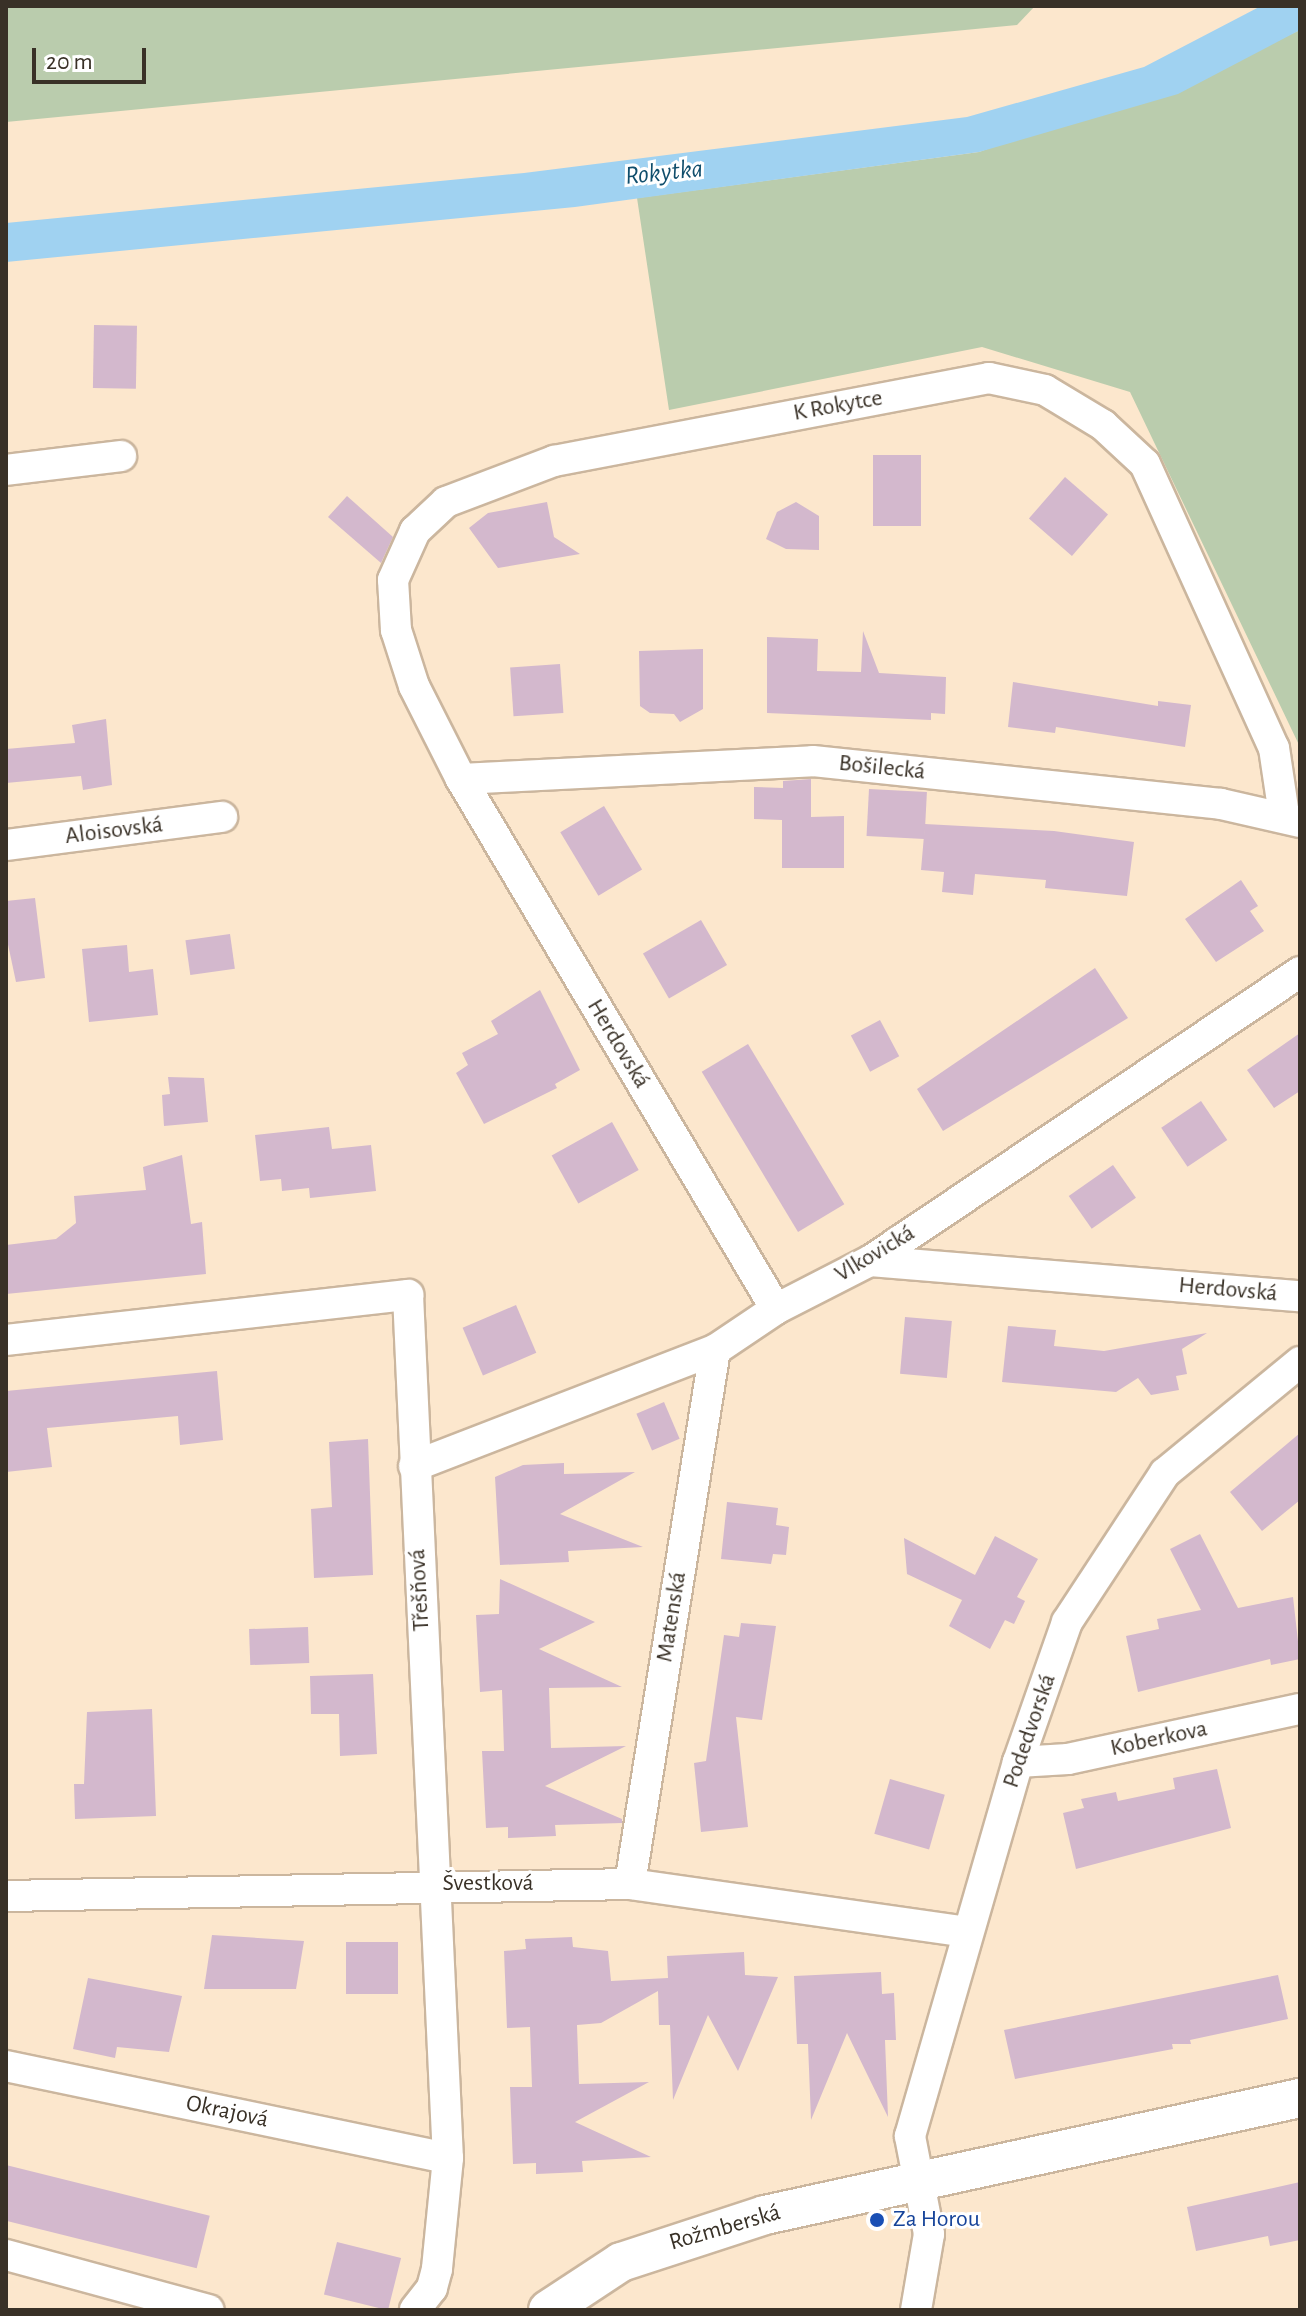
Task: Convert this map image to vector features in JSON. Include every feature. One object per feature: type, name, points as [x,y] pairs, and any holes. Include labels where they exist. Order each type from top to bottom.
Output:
[{"type":"street","name":"K Rokytce","points":[[461,779],[414,686],[396,630],[393,580],[415,531],[446,502],[554,461],[989,378],[1045,390],[1103,425],[1145,464],[1274,748],[1292,818]]},
{"type":"street","points":[[6,470],[121,456]]},
{"type":"street","name":"Bošilecká","points":[[461,779],[813,761],[1292,818]]},
{"type":"street","name":"Herdovská","points":[[461,779],[776,1309]]},
{"type":"street","name":"Aloisovská","points":[[6,845],[222,817]]},
{"type":"street","name":"Vlkovická","points":[[414,1466],[715,1350],[776,1309],[870,1261],[1300,972]]},
{"type":"street","name":"Herdovská","points":[[870,1261],[1300,1296]]},
{"type":"street","name":"Třešňová","points":[[6,1340],[408,1295],[448,2158],[423,2299]]},
{"type":"street","name":"Matenská","points":[[630,1884],[715,1350]]},
{"type":"street","name":"Podedvorská","points":[[917,2181],[910,2136],[966,1932],[1018,1762],[1067,1622],[1165,1473],[1300,1362]]},
{"type":"street","name":"Koberkova","points":[[1018,1762],[1068,1759],[1300,1709]]},
{"type":"street","name":"Švestková","points":[[6,1896],[433,1884],[630,1884],[966,1932]]},
{"type":"street","name":"Okrajová","points":[[6,2066],[448,2158]]},
{"type":"street","name":"Rožmberská","points":[[548,2310],[621,2262],[667,2244],[917,2181],[1300,2098]]},
{"type":"street","points":[[916,2310],[929,2234],[917,2181]]},
{"type":"street","points":[[6,2255],[209,2310]]},
{"type":"green space","points":[[6,6],[1035,6],[1017,25],[6,122]]},
{"type":"green space","points":[[1300,30],[1300,747],[1130,392],[982,347],[669,410],[637,198],[979,152],[1250,53]]},
{"type":"water","name":"Rokytka","points":[[1261,6],[1300,6],[1300,30],[1178,94],[979,152],[575,207],[6,262],[6,223],[524,173],[967,117],[1144,67]]},
{"type":"building","points":[[94,325],[137,326],[136,389],[93,388]]},
{"type":"building","points":[[873,455],[921,455],[921,526],[873,526]]},
{"type":"building","points":[[1065,477],[1108,514],[1072,556],[1029,519]]},
{"type":"building","points":[[347,496],[393,537],[381,563],[328,517]]},
{"type":"building","points":[[547,502],[554,537],[580,554],[498,568],[469,528],[488,513]]},
{"type":"building","points":[[796,502],[819,516],[819,550],[786,549],[766,539],[777,512]]},
{"type":"building","points":[[863,631],[879,673],[946,677],[945,714],[931,713],[931,720],[767,713],[767,637],[818,639],[817,671],[861,672]]},
{"type":"building","points":[[703,649],[703,709],[680,722],[674,714],[650,713],[640,706],[639,651]]},
{"type":"building","points":[[560,664],[563,713],[514,716],[510,667]]},
{"type":"building","points":[[1013,682],[1158,706],[1158,701],[1191,705],[1185,747],[1056,727],[1055,733],[1008,727]]},
{"type":"building","points":[[106,719],[112,785],[83,790],[81,776],[6,783],[6,749],[75,743],[72,725]]},
{"type":"building","points":[[811,779],[811,817],[844,816],[844,868],[782,868],[782,820],[754,819],[754,787],[783,788],[783,781]]},
{"type":"building","points":[[869,789],[927,792],[924,839],[867,836]]},
{"type":"building","points":[[604,806],[642,869],[598,896],[560,832]]},
{"type":"building","points":[[925,824],[1054,831],[1134,842],[1127,896],[1045,888],[1046,880],[975,874],[973,895],[942,892],[944,872],[921,870]]},
{"type":"building","points":[[1241,880],[1258,906],[1250,911],[1264,931],[1216,962],[1185,919]]},
{"type":"building","points":[[35,898],[45,978],[16,982],[6,935],[6,901]]},
{"type":"building","points":[[701,920],[727,965],[669,999],[643,954]]},
{"type":"building","points":[[230,934],[235,969],[190,975],[185,940]]},
{"type":"building","points":[[127,945],[129,972],[153,969],[158,1015],[89,1022],[82,949]]},
{"type":"building","points":[[1095,968],[1128,1018],[943,1131],[917,1089]]},
{"type":"building","points":[[540,990],[580,1070],[555,1084],[557,1088],[484,1124],[456,1073],[468,1065],[462,1053],[498,1034],[491,1021]]},
{"type":"building","points":[[880,1020],[899,1056],[870,1072],[851,1035]]},
{"type":"building","points":[[1300,1033],[1300,1091],[1274,1108],[1247,1070]]},
{"type":"building","points":[[748,1044],[844,1204],[798,1232],[702,1072]]},
{"type":"building","points":[[168,1077],[204,1078],[208,1122],[164,1126],[162,1095],[170,1094]]},
{"type":"building","points":[[1201,1101],[1227,1140],[1187,1167],[1161,1128]]},
{"type":"building","points":[[612,1122],[639,1170],[578,1204],[552,1155]]},
{"type":"building","points":[[329,1127],[332,1149],[371,1145],[376,1191],[310,1198],[309,1188],[282,1191],[281,1179],[260,1181],[255,1135]]},
{"type":"building","points":[[182,1155],[191,1224],[202,1222],[206,1274],[6,1294],[6,1245],[56,1239],[76,1223],[74,1196],[146,1190],[143,1167]]},
{"type":"building","points":[[1113,1165],[1136,1198],[1092,1229],[1069,1196]]},
{"type":"building","points":[[516,1305],[536,1353],[483,1376],[463,1328]]},
{"type":"building","points":[[905,1317],[952,1321],[947,1378],[900,1374]]},
{"type":"building","points":[[1008,1326],[1056,1330],[1054,1346],[1104,1351],[1207,1333],[1182,1349],[1187,1374],[1176,1376],[1179,1390],[1151,1395],[1138,1378],[1116,1392],[1002,1382]]},
{"type":"building","points":[[217,1371],[223,1440],[180,1445],[178,1416],[47,1428],[52,1467],[6,1472],[6,1391]]},
{"type":"building","points":[[664,1402],[680,1439],[652,1451],[636,1414]]},
{"type":"building","points":[[1300,1433],[1300,1500],[1262,1531],[1230,1492]]},
{"type":"building","points":[[368,1439],[373,1575],[314,1578],[311,1509],[332,1507],[329,1442]]},
{"type":"building","points":[[564,1463],[564,1474],[635,1472],[560,1514],[643,1547],[568,1551],[569,1562],[500,1565],[495,1477],[523,1465]]},
{"type":"building","points":[[727,1502],[778,1508],[776,1525],[789,1527],[786,1555],[773,1554],[771,1564],[721,1559]]},
{"type":"building","points":[[1200,1534],[1238,1608],[1293,1597],[1300,1659],[1271,1665],[1270,1659],[1138,1692],[1126,1636],[1159,1629],[1157,1619],[1201,1610],[1170,1549]]},
{"type":"building","points":[[995,1536],[1038,1559],[1017,1597],[1025,1601],[1014,1624],[1005,1620],[990,1649],[949,1626],[962,1600],[907,1574],[904,1538],[975,1575]]},
{"type":"building","points":[[500,1579],[595,1622],[539,1649],[622,1687],[549,1688],[551,1748],[626,1746],[545,1786],[622,1819],[622,1823],[555,1825],[556,1836],[508,1838],[508,1827],[486,1828],[482,1751],[504,1751],[502,1690],[480,1692],[476,1615],[499,1614]]},
{"type":"building","points":[[741,1623],[776,1626],[762,1720],[736,1717],[748,1827],[701,1832],[694,1763],[706,1761],[724,1635],[739,1637]]},
{"type":"building","points":[[308,1627],[309,1663],[250,1665],[249,1629]]},
{"type":"building","points":[[373,1674],[377,1754],[340,1756],[339,1714],[311,1714],[310,1676]]},
{"type":"building","points":[[152,1709],[156,1816],[75,1819],[74,1784],[84,1784],[87,1712]]},
{"type":"building","points":[[1217,1769],[1231,1828],[1076,1869],[1063,1813],[1084,1808],[1081,1799],[1116,1792],[1118,1801],[1175,1789],[1173,1778]]},
{"type":"building","points":[[890,1779],[945,1795],[929,1850],[874,1834]]},
{"type":"building","points":[[212,1935],[304,1941],[296,1989],[204,1989]]},
{"type":"building","points":[[572,1937],[573,1947],[608,1951],[611,1981],[668,1978],[667,1956],[744,1952],[745,1975],[778,1977],[738,2071],[708,2015],[673,2100],[670,2025],[659,2025],[658,1991],[601,2023],[577,2025],[579,2084],[649,2082],[575,2122],[651,2157],[582,2161],[583,2172],[536,2174],[536,2163],[513,2164],[510,2087],[532,2087],[530,2027],[507,2028],[504,1951],[526,1949],[525,1939]]},
{"type":"building","points":[[346,1942],[398,1942],[398,1994],[346,1994]]},
{"type":"building","points":[[881,1972],[882,1994],[894,1993],[896,2040],[885,2040],[888,2117],[847,2033],[811,2120],[808,2044],[797,2044],[794,1976]]},
{"type":"building","points":[[1278,1975],[1288,2019],[1190,2040],[1191,2044],[1172,2044],[1173,2049],[1015,2079],[1004,2030]]},
{"type":"building","points":[[88,1978],[182,1996],[169,2052],[117,2047],[115,2058],[73,2049]]},
{"type":"building","points":[[6,2165],[210,2216],[197,2268],[6,2221]]},
{"type":"building","points":[[1300,2182],[1300,2240],[1270,2246],[1268,2236],[1196,2251],[1187,2207]]},
{"type":"building","points":[[337,2242],[401,2258],[388,2310],[324,2294]]},
{"type":"place","name":"Za Horou","points":[[877,2220]]}]
